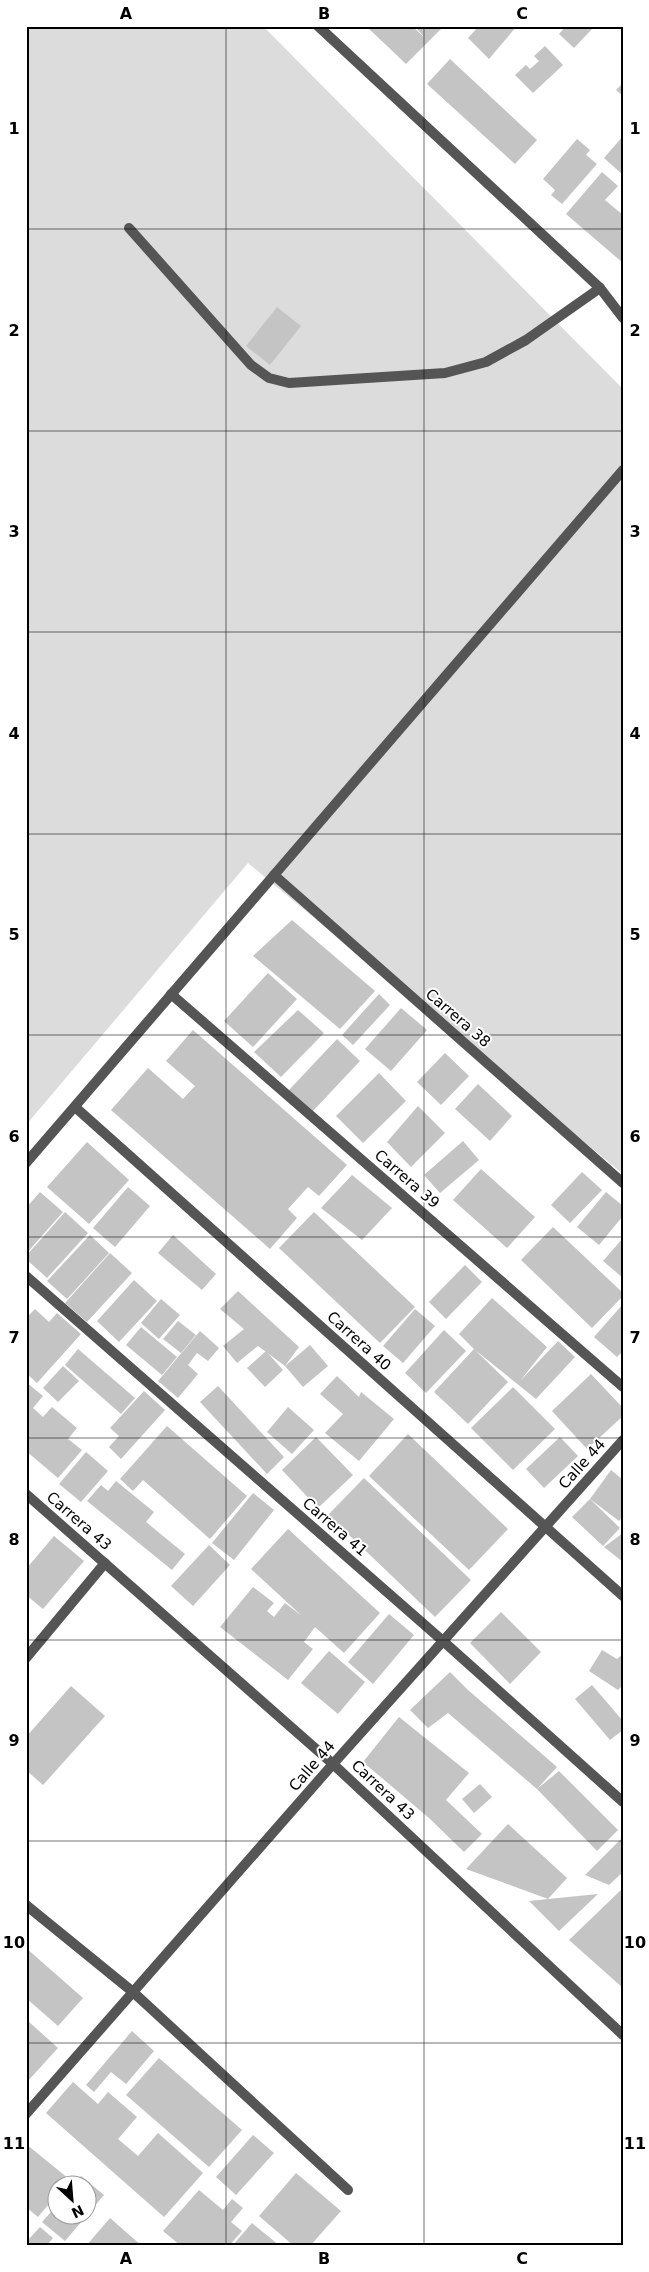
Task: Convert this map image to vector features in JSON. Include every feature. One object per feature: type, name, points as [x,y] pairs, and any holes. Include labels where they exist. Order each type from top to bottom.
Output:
[{"type":"street","points":[[318,26],[600,288],[623,318]]},
{"type":"street","points":[[129,228],[251,365],[269,378],[289,383],[445,373],[486,362],[526,340],[600,288]]},
{"type":"street","points":[[26,1163],[623,470]]},
{"type":"street","name":"Carrera 38","points":[[274,875],[623,1183]]},
{"type":"street","name":"Carrera 39","points":[[172,994],[623,1387]]},
{"type":"street","name":"Carrera 40","points":[[75,1107],[623,1596]]},
{"type":"street","name":"Carrera 41","points":[[26,1276],[443,1641],[623,1802]]},
{"type":"street","name":"Calle 44","points":[[26,2114],[333,1764],[623,1440]]},
{"type":"street","name":"Carrera 43","points":[[26,1494],[333,1764],[623,2035]]},
{"type":"street","points":[[26,1658],[105,1563]]},
{"type":"street","points":[[26,1905],[133,1992],[348,2190]]},
{"type":"shaded area","points":[[26,26],[263,26],[623,389],[623,1174],[248,863],[26,1125]]},
{"type":"building","points":[[366,26],[412,26],[425,38],[417,29],[420,26],[444,26],[406,64]]},
{"type":"building","points":[[479,26],[517,26],[489,59],[468,38]]},
{"type":"building","points":[[566,26],[589,26],[592,29],[574,48],[559,34]]},
{"type":"building","points":[[545,46],[563,65],[533,93],[515,75],[526,65],[530,69],[539,61],[534,56]]},
{"type":"building","points":[[450,59],[537,140],[515,164],[427,84]]},
{"type":"building","points":[[623,83],[623,96],[616,90]]},
{"type":"building","points":[[623,136],[623,175],[604,158]]},
{"type":"building","points":[[577,139],[590,150],[586,155],[597,164],[562,204],[551,195],[555,190],[543,179]]},
{"type":"building","points":[[602,172],[618,186],[605,200],[623,215],[623,263],[566,214]]},
{"type":"building","points":[[277,307],[301,326],[270,365],[246,346]]},
{"type":"building","points":[[292,920],[375,991],[340,1029],[253,956]]},
{"type":"building","points":[[268,973],[297,999],[253,1047],[224,1021]]},
{"type":"building","points":[[379,994],[390,1005],[353,1045],[342,1035]]},
{"type":"building","points":[[401,1008],[427,1030],[391,1071],[365,1049]]},
{"type":"building","points":[[298,1010],[324,1033],[281,1077],[254,1052]]},
{"type":"building","points":[[193,1030],[347,1165],[319,1196],[308,1187],[288,1209],[297,1218],[270,1249],[111,1110],[148,1068],[183,1099],[195,1086],[166,1061]]},
{"type":"building","points":[[337,1039],[360,1061],[313,1111],[289,1090]]},
{"type":"building","points":[[445,1053],[469,1076],[441,1105],[417,1082]]},
{"type":"building","points":[[379,1073],[406,1101],[363,1143],[336,1116]]},
{"type":"building","points":[[478,1084],[512,1116],[490,1141],[455,1109]]},
{"type":"building","points":[[418,1106],[445,1133],[411,1167],[387,1142]]},
{"type":"building","points":[[463,1141],[479,1160],[440,1193],[424,1175]]},
{"type":"building","points":[[87,1142],[129,1180],[89,1224],[47,1187]]},
{"type":"building","points":[[481,1169],[535,1217],[507,1248],[453,1200]]},
{"type":"building","points":[[582,1172],[602,1190],[570,1223],[551,1205]]},
{"type":"building","points":[[352,1175],[392,1208],[362,1240],[321,1208]]},
{"type":"building","points":[[128,1187],[150,1206],[115,1247],[93,1228]]},
{"type":"building","points":[[40,1192],[63,1212],[26,1254],[26,1208]]},
{"type":"building","points":[[606,1192],[623,1206],[623,1216],[599,1245],[577,1227]]},
{"type":"building","points":[[65,1212],[88,1233],[47,1278],[26,1259],[26,1256]]},
{"type":"building","points":[[314,1212],[415,1307],[380,1343],[279,1248]]},
{"type":"building","points":[[553,1227],[623,1293],[623,1296],[592,1328],[521,1260]]},
{"type":"building","points":[[90,1235],[109,1253],[67,1299],[47,1281]]},
{"type":"building","points":[[173,1235],[216,1274],[202,1290],[158,1253]]},
{"type":"building","points":[[623,1238],[623,1278],[603,1261]]},
{"type":"building","points":[[110,1253],[132,1273],[87,1322],[65,1303]]},
{"type":"building","points":[[465,1265],[482,1282],[446,1319],[429,1302]]},
{"type":"building","points":[[134,1280],[157,1301],[119,1342],[97,1321]]},
{"type":"building","points":[[238,1291],[299,1347],[285,1366],[258,1346],[237,1363],[223,1346],[244,1329],[220,1309]]},
{"type":"building","points":[[492,1298],[547,1347],[520,1381],[558,1341],[575,1357],[536,1399],[475,1350],[508,1382],[468,1424],[434,1392],[474,1349],[459,1334]]},
{"type":"building","points":[[161,1299],[180,1315],[159,1339],[141,1323]]},
{"type":"building","points":[[623,1304],[623,1351],[617,1357],[594,1337]]},
{"type":"building","points":[[35,1309],[49,1322],[57,1313],[81,1334],[37,1383],[26,1373],[26,1318]]},
{"type":"building","points":[[415,1309],[435,1326],[403,1363],[383,1346]]},
{"type":"building","points":[[178,1321],[196,1335],[181,1353],[163,1339]]},
{"type":"building","points":[[141,1327],[177,1357],[162,1375],[126,1345]]},
{"type":"building","points":[[444,1330],[466,1351],[426,1393],[405,1373]]},
{"type":"building","points":[[200,1331],[219,1348],[208,1361],[197,1353],[188,1365],[198,1374],[178,1398],[158,1381]]},
{"type":"building","points":[[310,1345],[328,1366],[303,1387],[285,1366]]},
{"type":"building","points":[[78,1349],[135,1398],[121,1414],[65,1365]]},
{"type":"building","points":[[266,1351],[283,1370],[265,1387],[247,1368]]},
{"type":"building","points":[[63,1366],[79,1381],[58,1402],[43,1388]]},
{"type":"building","points":[[591,1374],[623,1408],[623,1416],[587,1449],[552,1411]]},
{"type":"building","points":[[337,1376],[359,1397],[361,1392],[394,1419],[359,1461],[325,1433],[343,1414],[320,1394]]},
{"type":"building","points":[[26,1382],[43,1396],[33,1408],[43,1417],[52,1407],[77,1428],[68,1439],[82,1450],[58,1478],[26,1451]]},
{"type":"building","points":[[218,1386],[284,1457],[267,1474],[200,1402]]},
{"type":"building","points":[[513,1387],[555,1429],[513,1470],[471,1428]]},
{"type":"building","points":[[144,1391],[165,1410],[121,1459],[109,1447],[119,1436],[110,1428]]},
{"type":"building","points":[[288,1407],[314,1430],[292,1454],[267,1432]]},
{"type":"building","points":[[167,1426],[247,1496],[210,1539],[143,1480],[133,1491],[120,1479]]},
{"type":"building","points":[[408,1434],[508,1529],[469,1570],[369,1476]]},
{"type":"building","points":[[316,1437],[353,1475],[318,1508],[282,1470]]},
{"type":"building","points":[[560,1437],[578,1456],[544,1488],[526,1469]]},
{"type":"building","points":[[86,1452],[108,1471],[81,1502],[59,1484]]},
{"type":"building","points":[[611,1470],[623,1480],[623,1517],[619,1521],[590,1499]]},
{"type":"building","points":[[364,1478],[471,1580],[435,1617],[328,1515]]},
{"type":"building","points":[[116,1481],[154,1512],[146,1522],[185,1554],[172,1570],[87,1501],[101,1485],[108,1491]]},
{"type":"building","points":[[253,1493],[274,1510],[234,1560],[212,1543]]},
{"type":"building","points":[[590,1499],[620,1528],[603,1546],[572,1517]]},
{"type":"building","points":[[288,1529],[380,1613],[344,1653],[315,1627],[304,1642],[313,1649],[288,1680],[220,1627],[253,1587],[274,1603],[267,1611],[274,1617],[285,1603],[302,1616],[251,1569]]},
{"type":"building","points":[[623,1533],[623,1562],[604,1547]]},
{"type":"building","points":[[54,1536],[84,1561],[43,1609],[26,1595],[26,1569]]},
{"type":"building","points":[[209,1545],[230,1565],[193,1606],[171,1586]]},
{"type":"building","points":[[501,1612],[541,1652],[510,1684],[470,1643]]},
{"type":"building","points":[[389,1614],[414,1635],[373,1684],[348,1662]]},
{"type":"building","points":[[602,1650],[617,1659],[623,1654],[623,1685],[618,1690],[589,1671]]},
{"type":"building","points":[[329,1651],[365,1682],[338,1714],[301,1683]]},
{"type":"building","points":[[450,1672],[468,1690],[557,1767],[537,1789],[448,1713],[428,1728],[410,1710]]},
{"type":"building","points":[[592,1685],[623,1721],[623,1730],[610,1740],[575,1699]]},
{"type":"building","points":[[71,1686],[105,1716],[43,1785],[26,1770],[26,1737]]},
{"type":"building","points":[[399,1717],[469,1773],[446,1800],[482,1834],[464,1852],[429,1818],[363,1762]]},
{"type":"building","points":[[559,1771],[618,1830],[597,1851],[537,1789]]},
{"type":"building","points":[[480,1784],[492,1797],[474,1813],[462,1799]]},
{"type":"building","points":[[508,1824],[567,1878],[548,1899],[466,1869]]},
{"type":"building","points":[[623,1837],[623,1872],[609,1885],[585,1875]]},
{"type":"building","points":[[623,1888],[623,1988],[569,1940]]},
{"type":"building","points":[[598,1894],[559,1931],[529,1901],[548,1899]]},
{"type":"building","points":[[26,1948],[83,1998],[58,2026],[26,1998]]},
{"type":"building","points":[[28,2021],[58,2048],[26,2083],[26,2022]]},
{"type":"building","points":[[132,2031],[154,2051],[126,2084],[111,2072],[94,2092],[86,2085]]},
{"type":"building","points":[[159,2058],[242,2130],[209,2167],[126,2095]]},
{"type":"building","points":[[73,2082],[98,2104],[108,2092],[137,2117],[118,2139],[138,2156],[158,2133],[203,2173],[164,2217],[46,2113]]},
{"type":"building","points":[[253,2135],[274,2153],[236,2195],[216,2177]]},
{"type":"building","points":[[26,2144],[63,2174],[48,2174],[48,2205],[38,2217],[26,2207]]},
{"type":"building","points":[[296,2173],[341,2211],[310,2246],[294,2246],[259,2216]]},
{"type":"building","points":[[98,2190],[104,2195],[98,2202]]},
{"type":"building","points":[[199,2190],[223,2210],[232,2199],[243,2208],[231,2222],[242,2231],[229,2246],[181,2246],[163,2231]]},
{"type":"building","points":[[48,2215],[48,2224],[79,2224],[65,2241],[42,2222]]},
{"type":"building","points":[[110,2218],[142,2246],[86,2246]]},
{"type":"building","points":[[252,2223],[280,2246],[232,2246]]},
{"type":"building","points":[[40,2227],[53,2238],[46,2246],[26,2246],[26,2242]]}]
